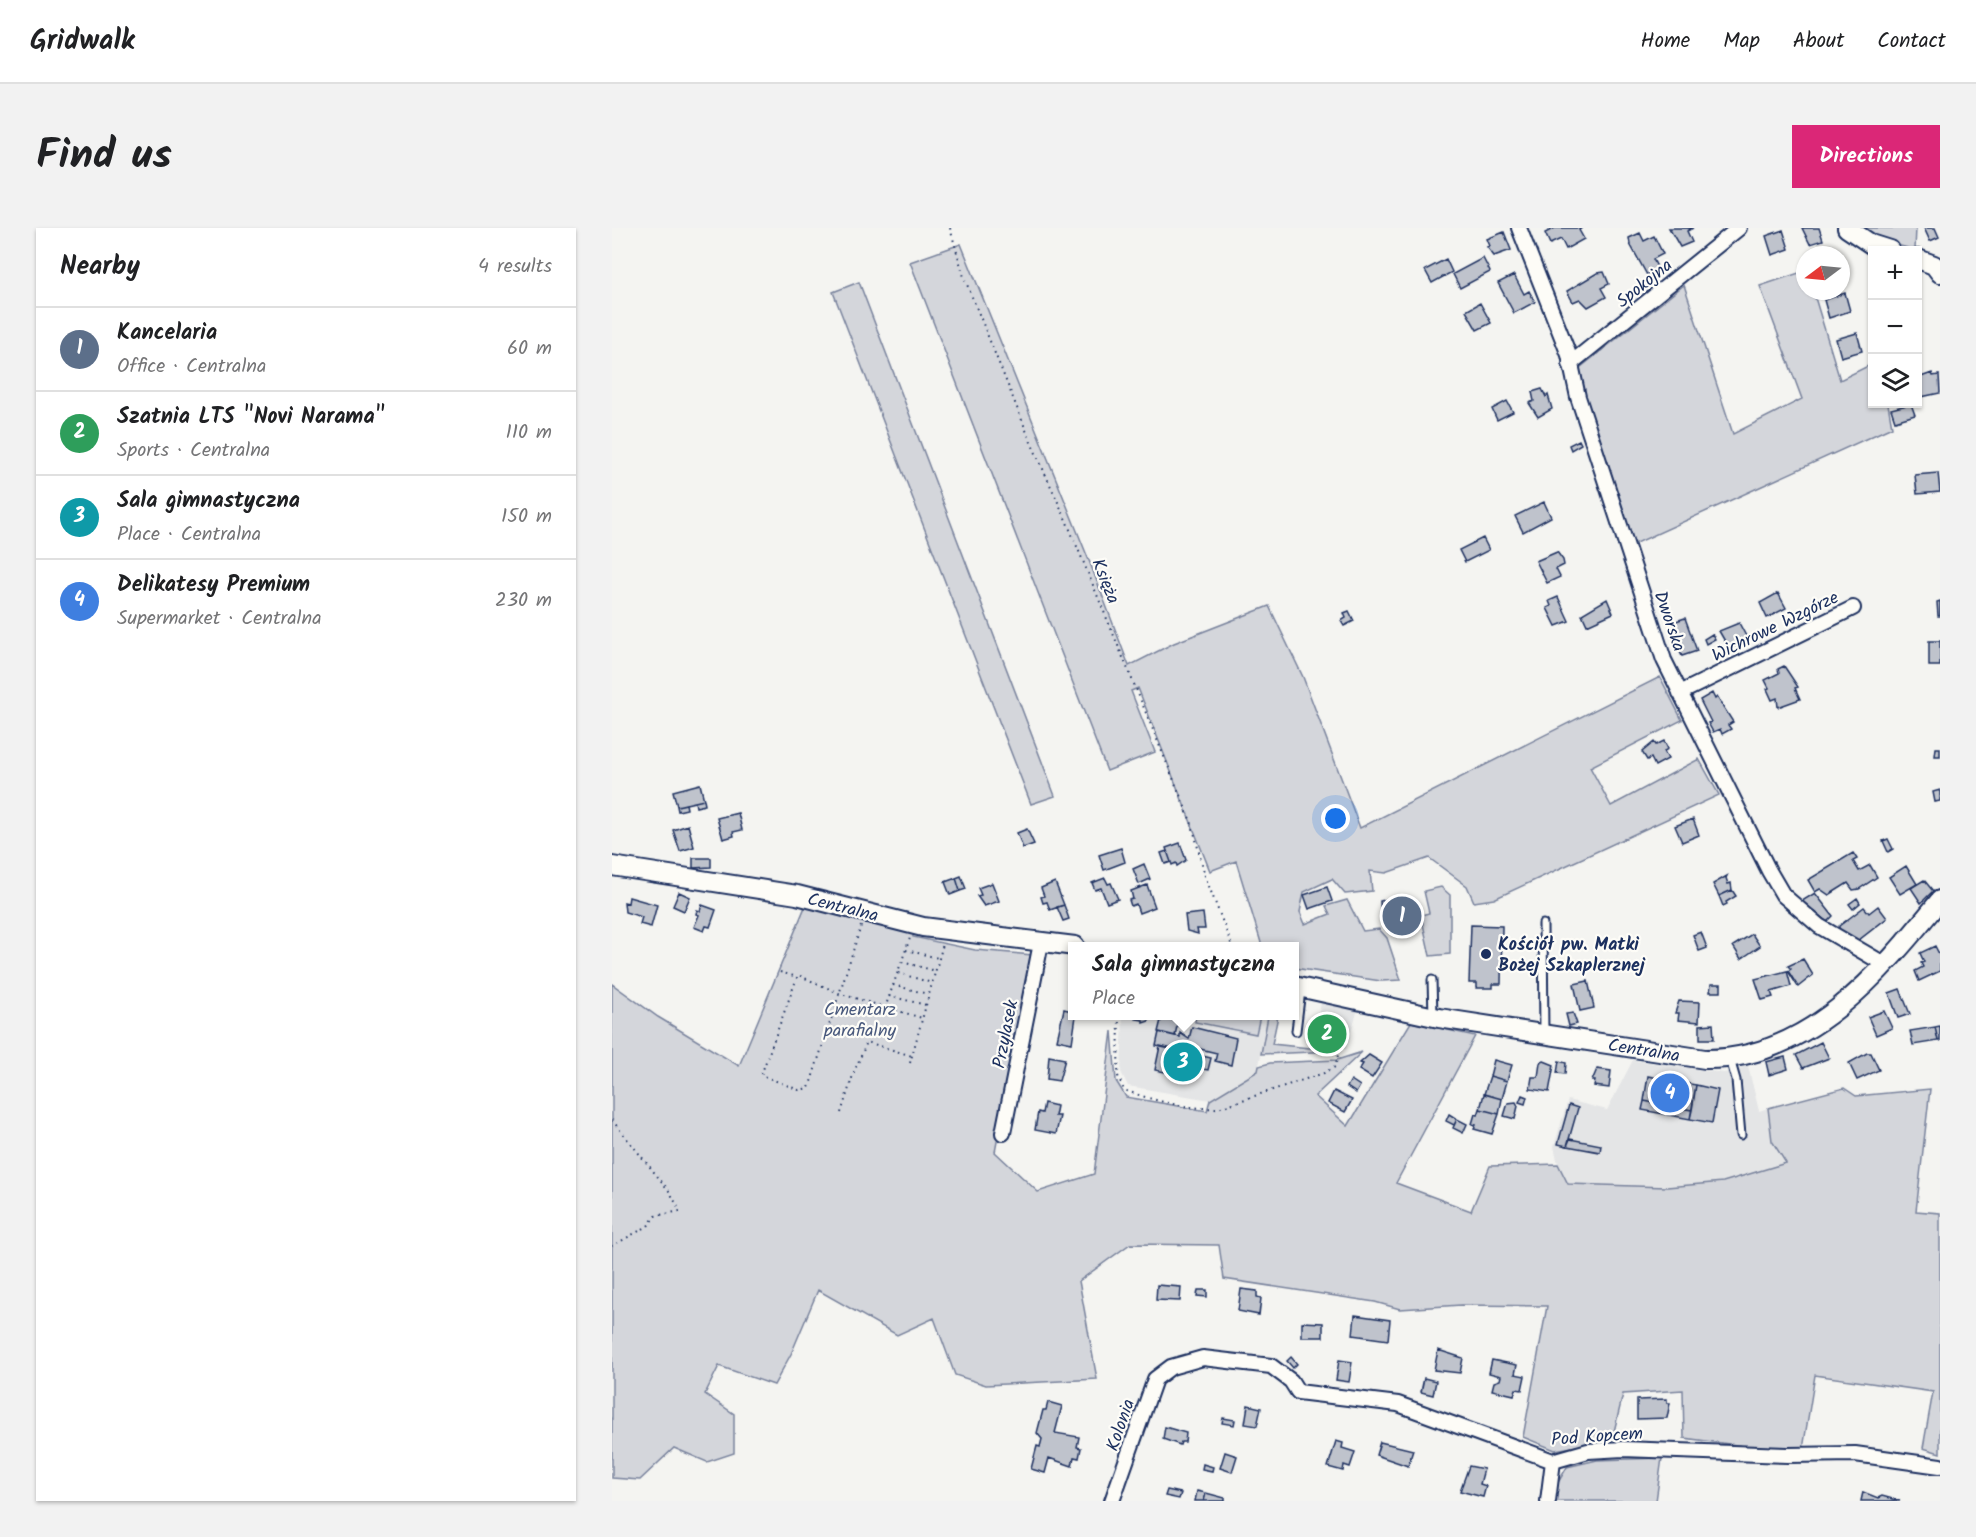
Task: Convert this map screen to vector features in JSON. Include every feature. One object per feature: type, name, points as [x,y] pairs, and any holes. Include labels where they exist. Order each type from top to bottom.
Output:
[{"type":"street","name":"Dworska","points":[[1519,228],[1570,364],[1623,542],[1664,660],[1680,693],[1783,896],[1819,926],[1884,964]]},
{"type":"street","name":"Spokojna","points":[[1570,364],[1739,228]]},
{"type":"street","points":[[1847,228],[1877,246]]},
{"type":"street","points":[[1922,261],[1934,265],[1940,273]]},
{"type":"street","name":"Wichrowe Wzgórze","points":[[1680,693],[1853,608]]},
{"type":"street","name":"Centralna","points":[[612,866],[797,895],[923,927],[1068,945]]},
{"type":"street","name":"Centralna","points":[[1299,987],[1433,1017],[1705,1059],[1730,1059],[1765,1049],[1808,1031],[1859,990],[1940,900]]},
{"type":"street","name":"Przylasek","points":[[1003,1133],[1041,943]]},
{"type":"street","name":"Pod Kopcem","points":[[1171,1367],[1203,1358],[1271,1366],[1291,1382],[1298,1392],[1398,1404],[1553,1461],[1588,1451],[1623,1449],[1855,1455],[1940,1466]]},
{"type":"street","name":"Kolonia","points":[[1112,1501],[1155,1379],[1171,1367]]},
{"type":"street","points":[[1548,1501],[1553,1461]]},
{"type":"lane","points":[[1543,924],[1544,1033]]},
{"type":"lane","points":[[1432,980],[1433,1017]]},
{"type":"lane","points":[[1296,1020],[1296,1031]]},
{"type":"lane","points":[[1730,1059],[1736,1080],[1741,1135]]},
{"type":"path","name":"Księża","points":[[950,228],[964,277],[1030,440],[1066,520],[1189,816],[1205,876],[1230,942]]},
{"type":"path","points":[[797,977],[761,1075],[799,1090],[809,1088],[863,921]]},
{"type":"path","points":[[885,1008],[910,938]]},
{"type":"path","points":[[910,1063],[944,944]]},
{"type":"path","points":[[906,950],[939,959]]},
{"type":"path","points":[[902,962],[936,971]]},
{"type":"path","points":[[780,972],[797,977],[798,975],[841,994],[922,1018]]},
{"type":"path","points":[[898,973],[933,982]]},
{"type":"path","points":[[893,985],[929,994]]},
{"type":"path","points":[[889,996],[926,1005]]},
{"type":"path","points":[[1119,1020],[1118,1076],[1124,1090],[1141,1096],[1207,1108],[1218,1108],[1324,1073],[1335,1067],[1338,1055]]},
{"type":"path","points":[[841,1113],[854,1072],[867,1042],[912,1056]]},
{"type":"path","points":[[612,1120],[670,1192],[680,1211],[655,1216],[648,1226],[612,1246]]},
{"type":"shaded area","points":[[1321,1002],[1358,1009],[1346,1049],[1313,1047]]},
{"type":"shaded area","points":[[1123,1020],[1267,1020],[1258,1071],[1210,1100],[1128,1086],[1121,1072]]},
{"type":"shaded area","points":[[1633,1060],[1724,1073],[1748,1066],[1759,1111],[1768,1108],[1772,1141],[1787,1163],[1723,1182],[1667,1187],[1568,1184],[1558,1164],[1554,1146],[1568,1100],[1607,1110]]},
{"type":"green space","points":[[1861,228],[1916,228],[1915,246],[1900,246],[1871,238]]},
{"type":"green space","points":[[961,244],[1090,563],[1129,666],[1174,643],[1269,606],[1303,677],[1360,828],[1660,677],[1682,720],[1590,767],[1611,806],[1699,759],[1719,795],[1494,899],[1474,902],[1467,886],[1429,858],[1386,873],[1370,871],[1372,891],[1345,894],[1332,879],[1304,892],[1300,912],[1305,924],[1330,914],[1326,906],[1347,900],[1363,931],[1379,929],[1387,938],[1401,980],[1381,981],[1299,969],[1299,942],[1261,942],[1236,861],[1210,871],[1138,688],[1131,691],[1155,752],[1107,771],[910,262]]},
{"type":"green space","points":[[1796,274],[1796,300],[1816,300],[1840,380],[1868,366],[1868,408],[1889,408],[1892,427],[1630,546],[1576,371],[1684,285],[1733,434],[1802,399],[1760,286]]},
{"type":"green space","points":[[859,282],[1055,796],[1031,804],[833,292]]},
{"type":"green space","points":[[1441,887],[1450,895],[1450,954],[1430,956],[1421,915],[1429,913],[1424,891]]},
{"type":"green space","name":"Cmentarz parafialny","points":[[805,907],[913,933],[913,937],[975,950],[1033,955],[995,1152],[1038,1192],[1094,1174],[1112,1031],[1116,1081],[1126,1097],[1207,1111],[1210,1100],[1258,1071],[1259,1066],[1270,1063],[1337,1060],[1362,1052],[1315,1096],[1348,1126],[1411,1022],[1475,1036],[1396,1183],[1471,1211],[1490,1166],[1558,1164],[1568,1184],[1667,1187],[1723,1182],[1786,1163],[1772,1141],[1768,1108],[1844,1088],[1856,1096],[1930,1089],[1916,1211],[1940,1213],[1940,1453],[1923,1448],[1933,1392],[1815,1375],[1803,1449],[1752,1447],[1684,1438],[1683,1390],[1623,1394],[1612,1440],[1555,1450],[1523,1437],[1547,1306],[1461,1305],[1400,1309],[1375,1302],[1224,1279],[1219,1245],[1130,1244],[1079,1281],[1097,1379],[986,1385],[955,1375],[934,1318],[897,1335],[818,1290],[791,1354],[774,1385],[719,1366],[705,1394],[734,1414],[734,1453],[707,1462],[674,1448],[640,1480],[612,1478],[612,984],[658,1017],[739,1066]]},
{"type":"green space","points":[[1195,1020],[1259,1020],[1256,1034],[1195,1022]]},
{"type":"green space","points":[[1267,1020],[1277,1020],[1272,1044],[1338,1051],[1261,1054]]},
{"type":"green space","points":[[1662,1458],[1656,1501],[1554,1501],[1556,1486],[1567,1467],[1597,1460]]},
{"type":"building","points":[[1555,228],[1582,228],[1579,230],[1584,239],[1566,249],[1561,239],[1550,244],[1545,233]]},
{"type":"building","points":[[1669,228],[1693,228],[1687,231],[1692,242],[1680,247]]},
{"type":"building","points":[[1802,228],[1819,228],[1823,240],[1810,244]]},
{"type":"building","points":[[1924,228],[1935,228],[1939,237],[1930,241]]},
{"type":"building","points":[[1783,230],[1789,249],[1772,255],[1766,236]]},
{"type":"building","points":[[1504,232],[1511,250],[1494,256],[1487,247],[1490,246],[1487,239]]},
{"type":"building","points":[[1640,233],[1644,241],[1654,236],[1663,254],[1653,259],[1658,269],[1647,275],[1629,238]]},
{"type":"building","points":[[1483,258],[1490,272],[1460,288],[1453,274]]},
{"type":"building","points":[[1446,259],[1452,272],[1432,283],[1425,270]]},
{"type":"building","points":[[1604,272],[1609,284],[1601,288],[1606,297],[1588,307],[1580,299],[1573,302],[1567,291],[1597,273]]},
{"type":"building","points":[[1514,275],[1524,294],[1529,291],[1535,302],[1514,313],[1498,283]]},
{"type":"building","points":[[1824,300],[1847,300],[1850,311],[1829,318]]},
{"type":"building","points":[[1480,303],[1491,323],[1477,330],[1466,311]]},
{"type":"building","points":[[1857,333],[1862,351],[1841,357],[1836,339]]},
{"type":"building","points":[[1932,373],[1933,376],[1939,375],[1940,393],[1922,397],[1922,377]]},
{"type":"building","points":[[1542,389],[1546,397],[1548,395],[1552,409],[1538,417],[1529,403],[1534,401],[1532,392]]},
{"type":"building","points":[[1507,401],[1513,412],[1497,420],[1492,409]]},
{"type":"building","points":[[1912,408],[1915,415],[1895,421],[1891,409]]},
{"type":"building","points":[[1579,440],[1581,444],[1571,450],[1569,445]]},
{"type":"building","points":[[1938,473],[1940,492],[1917,494],[1915,475]]},
{"type":"building","points":[[1544,502],[1551,517],[1523,532],[1515,516]]},
{"type":"building","points":[[1483,538],[1489,550],[1465,562],[1459,550]]},
{"type":"building","points":[[1557,552],[1564,565],[1556,569],[1560,577],[1547,583],[1536,561]]},
{"type":"building","points":[[1778,593],[1786,608],[1767,618],[1760,603]]},
{"type":"building","points":[[1558,597],[1569,621],[1556,626],[1547,608],[1551,606],[1549,601]]},
{"type":"building","points":[[1607,599],[1613,613],[1587,625],[1582,614]]},
{"type":"building","points":[[1940,601],[1940,616],[1938,616],[1937,602]]},
{"type":"building","points":[[1349,611],[1354,621],[1344,626],[1341,621],[1346,618],[1344,613]]},
{"type":"building","points":[[1685,618],[1697,651],[1682,656],[1675,642],[1674,633],[1677,633],[1673,622]]},
{"type":"building","points":[[1739,623],[1747,638],[1730,650],[1719,631]]},
{"type":"building","points":[[1712,634],[1715,639],[1706,644],[1704,639]]},
{"type":"building","points":[[1929,641],[1940,641],[1940,666],[1929,666]]},
{"type":"building","points":[[1784,666],[1798,687],[1795,688],[1800,699],[1778,707],[1777,698],[1772,700],[1765,680],[1779,673],[1778,669]]},
{"type":"building","points":[[1712,693],[1733,722],[1728,725],[1731,729],[1722,734],[1720,729],[1713,732],[1708,723],[1711,722],[1700,700]]},
{"type":"building","points":[[1664,741],[1668,749],[1664,751],[1668,759],[1655,766],[1651,758],[1647,760],[1642,752],[1654,742],[1656,745]]},
{"type":"building","points":[[1936,748],[1940,748],[1940,756],[1935,756]]},
{"type":"building","points":[[700,784],[704,800],[677,806],[673,791]]},
{"type":"building","points":[[1940,790],[1940,801],[1935,802],[1933,792]]},
{"type":"building","points":[[704,800],[705,805],[696,807],[695,802]]},
{"type":"building","points":[[686,804],[687,809],[678,811],[677,806]]},
{"type":"building","points":[[738,813],[742,830],[733,832],[734,836],[723,839],[717,818]]},
{"type":"building","points":[[1693,819],[1699,835],[1682,842],[1675,826]]},
{"type":"building","points":[[688,825],[694,847],[680,851],[673,830]]},
{"type":"building","points":[[1027,829],[1034,844],[1023,848],[1017,833]]},
{"type":"building","points":[[1888,839],[1893,849],[1888,852],[1883,841]]},
{"type":"building","points":[[1180,843],[1186,860],[1177,866],[1176,863],[1172,865],[1166,848]]},
{"type":"building","points":[[1121,848],[1125,862],[1104,870],[1099,855]]},
{"type":"building","points":[[1167,851],[1171,862],[1165,864],[1161,853]]},
{"type":"building","points":[[1853,853],[1857,859],[1853,861],[1859,871],[1870,865],[1877,877],[1859,889],[1853,890],[1848,883],[1829,895],[1820,889],[1815,892],[1808,880]]},
{"type":"building","points":[[693,858],[711,858],[711,867],[693,868]]},
{"type":"building","points":[[1144,864],[1150,879],[1139,884],[1133,869]]},
{"type":"building","points":[[1906,866],[1917,884],[1900,894],[1889,877]]},
{"type":"building","points":[[961,876],[966,889],[960,891],[956,878]]},
{"type":"building","points":[[1727,876],[1732,890],[1719,896],[1713,884]]},
{"type":"building","points":[[956,878],[960,891],[950,895],[945,882]]},
{"type":"building","points":[[1105,878],[1108,884],[1111,883],[1118,899],[1107,903],[1101,888],[1095,890],[1092,883]]},
{"type":"building","points":[[1924,880],[1933,891],[1921,903],[1911,888]]},
{"type":"building","points":[[1055,882],[1064,905],[1050,910],[1047,902],[1043,903],[1041,897],[1044,896],[1041,888]]},
{"type":"building","points":[[992,883],[999,901],[984,906],[977,896],[981,895],[978,888]]},
{"type":"building","points":[[1147,885],[1155,907],[1139,913],[1136,904],[1131,906],[1129,900],[1133,899],[1131,891]]},
{"type":"building","points":[[1327,887],[1332,901],[1309,909],[1304,895]]},
{"type":"building","points":[[1732,890],[1736,896],[1723,906],[1719,896]]},
{"type":"building","points":[[679,892],[690,897],[684,911],[673,906]]},
{"type":"building","points":[[1815,893],[1833,916],[1827,922],[1802,901]]},
{"type":"building","points":[[1401,896],[1408,923],[1387,928],[1383,915],[1381,916],[1380,901]]},
{"type":"building","points":[[629,897],[657,905],[651,927],[640,924],[642,917],[625,912],[624,902],[628,903]]},
{"type":"building","points":[[1857,898],[1860,903],[1853,909],[1849,904]]},
{"type":"building","points":[[702,905],[716,910],[710,927],[706,926],[704,931],[694,927],[699,915],[696,914],[697,910],[700,911]]},
{"type":"building","points":[[1064,905],[1069,919],[1063,921],[1057,907]]},
{"type":"building","points":[[1878,906],[1887,918],[1855,943],[1839,931],[1839,926],[1864,907],[1869,913]]},
{"type":"building","points":[[1203,913],[1205,929],[1197,929],[1198,934],[1187,931],[1185,915]]},
{"type":"building","name":"Kościół pw. Matki Bożej Szkaplerznej","points":[[1471,925],[1502,926],[1501,984],[1493,984],[1493,988],[1477,988],[1477,983],[1469,983]]},
{"type":"building","points":[[1701,932],[1707,948],[1699,951],[1693,935]]},
{"type":"building","points":[[1752,934],[1760,946],[1741,959],[1733,946]]},
{"type":"building","points":[[1935,946],[1940,956],[1940,971],[1919,981],[1915,971],[1923,967],[1921,963],[1924,962],[1920,953]]},
{"type":"building","points":[[1803,959],[1813,975],[1798,987],[1788,971],[1791,969],[1788,966]]},
{"type":"building","points":[[1787,971],[1791,986],[1771,992],[1773,997],[1762,1000],[1755,979]]},
{"type":"building","points":[[1588,981],[1594,1008],[1580,1011],[1574,984]]},
{"type":"building","points":[[1711,984],[1721,984],[1721,992],[1710,992]]},
{"type":"building","points":[[1900,989],[1910,1014],[1898,1018],[1889,993]]},
{"type":"building","points":[[1679,1001],[1700,1002],[1699,1022],[1678,1020],[1679,1013],[1675,1013]]},
{"type":"building","points":[[1064,1009],[1068,1010],[1068,1020],[1075,1020],[1072,1043],[1057,1040]]},
{"type":"building","points":[[1884,1011],[1892,1028],[1876,1035],[1868,1017]]},
{"type":"building","points":[[1573,1013],[1577,1024],[1569,1026],[1566,1014]]},
{"type":"building","points":[[1161,1020],[1178,1020],[1175,1036],[1158,1032]]},
{"type":"building","points":[[1713,1024],[1714,1039],[1700,1039],[1700,1025]]},
{"type":"building","points":[[1940,1026],[1940,1041],[1938,1041],[1935,1027]]},
{"type":"building","points":[[1192,1027],[1236,1038],[1231,1065],[1215,1061],[1217,1053],[1200,1049],[1199,1055],[1156,1046],[1159,1032],[1180,1037],[1180,1033],[1189,1039]]},
{"type":"building","points":[[1319,1027],[1337,1030],[1335,1042],[1317,1039]]},
{"type":"building","points":[[1935,1027],[1938,1041],[1913,1045],[1910,1031]]},
{"type":"building","points":[[1821,1042],[1829,1058],[1803,1068],[1796,1055]]},
{"type":"building","points":[[1160,1046],[1211,1058],[1208,1070],[1197,1068],[1195,1078],[1155,1070]]},
{"type":"building","points":[[1871,1053],[1879,1070],[1857,1080],[1849,1063]]},
{"type":"building","points":[[1369,1055],[1382,1063],[1372,1078],[1359,1070],[1363,1064],[1360,1063]]},
{"type":"building","points":[[1049,1056],[1065,1059],[1059,1081],[1047,1079]]},
{"type":"building","points":[[1785,1057],[1788,1069],[1769,1075],[1766,1062]]},
{"type":"building","points":[[1494,1060],[1512,1065],[1507,1081],[1490,1076]]},
{"type":"building","points":[[1544,1061],[1554,1065],[1549,1092],[1530,1089],[1532,1077],[1538,1077],[1540,1063]]},
{"type":"building","points":[[1559,1061],[1566,1063],[1565,1074],[1557,1073]]},
{"type":"building","points":[[1597,1069],[1611,1071],[1609,1088],[1594,1086],[1595,1081],[1592,1081]]},
{"type":"building","points":[[1490,1076],[1507,1081],[1502,1099],[1484,1094]]},
{"type":"building","points":[[1648,1076],[1696,1085],[1692,1110],[1644,1101]]},
{"type":"building","points":[[1351,1080],[1360,1086],[1356,1093],[1347,1087]]},
{"type":"building","points":[[1696,1085],[1718,1090],[1712,1123],[1690,1119]]},
{"type":"building","points":[[1334,1091],[1352,1100],[1345,1112],[1328,1103]]},
{"type":"building","points":[[1484,1094],[1502,1099],[1499,1114],[1480,1109]]},
{"type":"building","points":[[1522,1095],[1527,1097],[1525,1104],[1519,1102]]},
{"type":"building","points":[[1644,1101],[1692,1110],[1690,1119],[1642,1110]]},
{"type":"building","points":[[1516,1102],[1518,1106],[1515,1119],[1504,1116],[1508,1103]]},
{"type":"building","points":[[1044,1103],[1057,1106],[1055,1116],[1060,1116],[1056,1134],[1035,1130],[1038,1112],[1042,1113]]},
{"type":"building","points":[[1569,1105],[1578,1108],[1567,1146],[1558,1144]]},
{"type":"building","points":[[1480,1109],[1499,1114],[1492,1134],[1474,1129],[1476,1125],[1472,1124],[1475,1114],[1478,1115]]},
{"type":"building","points":[[1449,1114],[1457,1119],[1454,1125],[1446,1121]]},
{"type":"building","points":[[1457,1119],[1467,1124],[1463,1133],[1453,1128]]},
{"type":"building","points":[[1570,1139],[1601,1145],[1600,1152],[1567,1146]]},
{"type":"building","points":[[1157,1285],[1181,1287],[1180,1301],[1156,1300]]},
{"type":"building","points":[[1241,1289],[1257,1291],[1257,1297],[1261,1298],[1259,1315],[1238,1311]]},
{"type":"building","points":[[1198,1290],[1207,1290],[1207,1297],[1197,1296]]},
{"type":"building","points":[[1355,1315],[1390,1320],[1388,1340],[1353,1335]]},
{"type":"building","points":[[1302,1322],[1323,1323],[1323,1337],[1302,1337]]},
{"type":"building","points":[[1438,1350],[1463,1358],[1460,1373],[1434,1370]]},
{"type":"building","points":[[1291,1357],[1297,1364],[1293,1368],[1287,1361]]},
{"type":"building","points":[[1339,1360],[1352,1362],[1349,1382],[1336,1380]]},
{"type":"building","points":[[1492,1360],[1517,1365],[1515,1374],[1525,1376],[1522,1390],[1516,1389],[1514,1395],[1492,1390],[1494,1382],[1500,1380],[1501,1376],[1489,1373]]},
{"type":"building","points":[[1424,1378],[1436,1381],[1433,1395],[1421,1392]]},
{"type":"building","points":[[1667,1399],[1667,1403],[1670,1403],[1667,1418],[1637,1419],[1637,1400]]},
{"type":"building","points":[[1048,1402],[1062,1406],[1055,1433],[1079,1437],[1077,1447],[1081,1448],[1079,1458],[1074,1457],[1072,1466],[1049,1458],[1045,1473],[1031,1469],[1037,1446],[1040,1447],[1042,1439],[1037,1433],[1043,1410],[1046,1410]]},
{"type":"building","points":[[1248,1405],[1261,1408],[1257,1426],[1245,1424]]},
{"type":"building","points":[[1223,1418],[1235,1420],[1234,1425],[1222,1423]]},
{"type":"building","points":[[1165,1427],[1186,1433],[1185,1442],[1181,1442],[1180,1445],[1163,1439]]},
{"type":"building","points":[[1336,1441],[1343,1443],[1342,1448],[1355,1452],[1350,1467],[1344,1465],[1343,1471],[1328,1467]]},
{"type":"building","points":[[1380,1442],[1413,1450],[1408,1466],[1376,1455]]},
{"type":"building","points":[[1225,1452],[1237,1456],[1232,1472],[1220,1468]]},
{"type":"building","points":[[1203,1464],[1213,1467],[1212,1471],[1202,1469]]},
{"type":"building","points":[[1469,1466],[1484,1469],[1480,1484],[1486,1486],[1483,1497],[1460,1491]]},
{"type":"building","points":[[1167,1490],[1181,1493],[1179,1499],[1165,1496]]},
{"type":"building","points":[[1197,1491],[1206,1493],[1204,1501],[1195,1501]]},
{"type":"building","points":[[1863,1492],[1878,1498],[1882,1496],[1900,1501],[1861,1501]]},
{"type":"building","points":[[1206,1493],[1225,1498],[1225,1501],[1204,1501]]},
{"type":"place","name":"Kancelaria","points":[[1402,916]]},
{"type":"place","name":"Kościół pw. Matki Bożej Szkaplerznej","points":[[1486,954]]},
{"type":"place","name":"Szatnia LTS \"Novi Narama\"","points":[[1327,1034]]},
{"type":"place","name":"Sala gimnastyczna","points":[[1183,1062]]},
{"type":"place","name":"Delikatesy Premium","points":[[1670,1093]]}]
